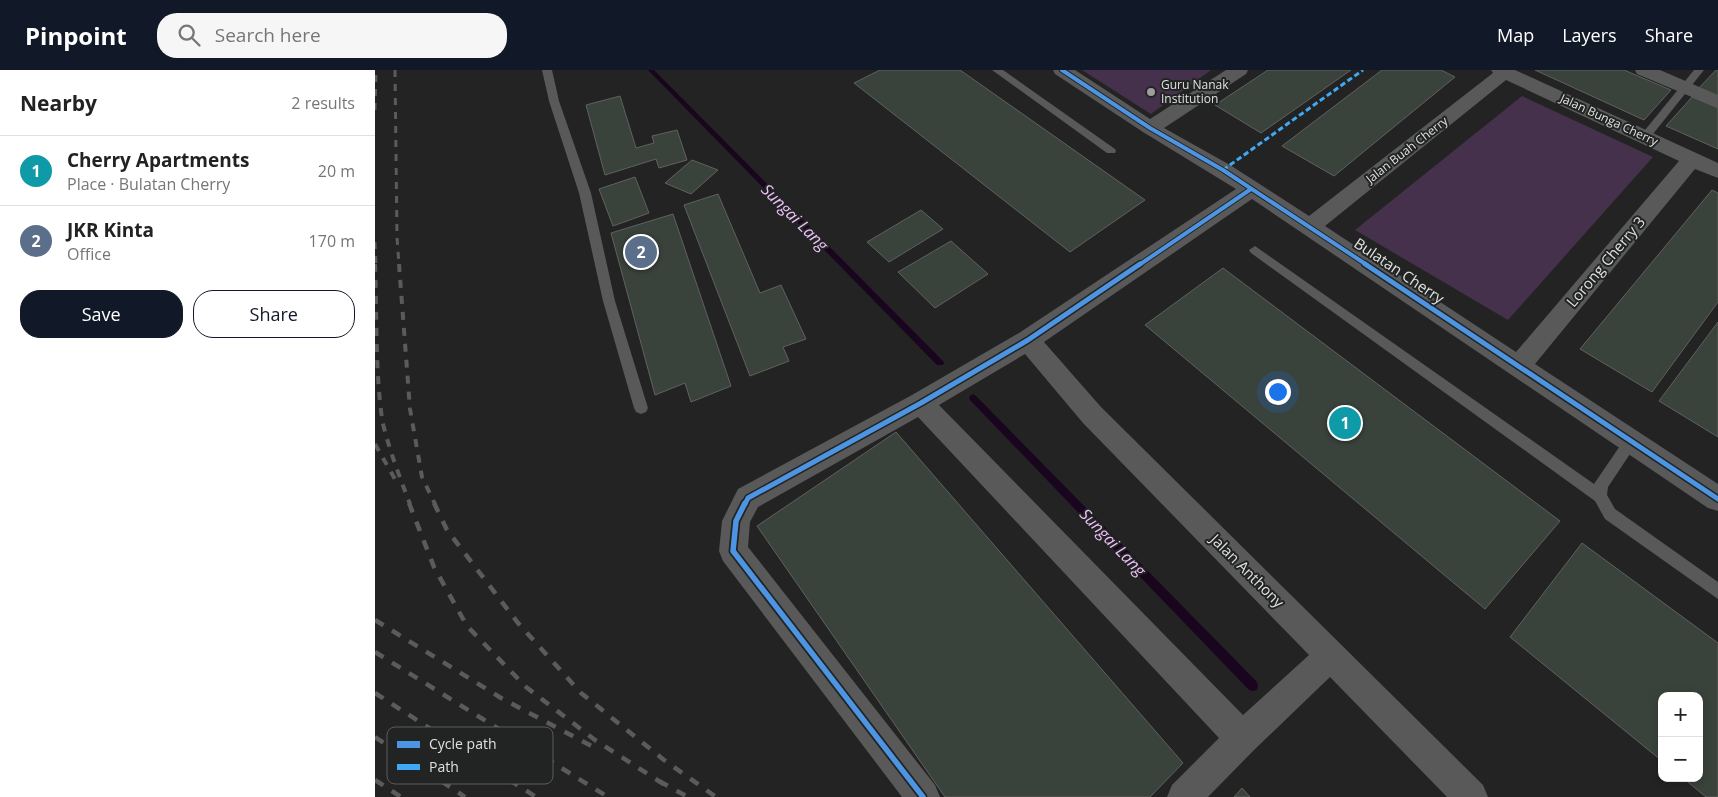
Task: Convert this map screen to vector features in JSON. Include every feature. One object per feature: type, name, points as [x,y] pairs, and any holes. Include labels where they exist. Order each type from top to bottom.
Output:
[{"type":"street","name":"Bulatan Cherry","points":[[1062,70],[1150,128],[1223,170],[1718,499]]},
{"type":"street","points":[[1150,128],[1239,70]]},
{"type":"street","points":[[1644,70],[1718,102]]},
{"type":"street","name":"Jalan Bunga Cherry","points":[[1503,71],[1718,171]]},
{"type":"street","name":"Jalan Buah Cherry","points":[[1310,227],[1503,71]]},
{"type":"street","name":"Lorong Cherry 3","points":[[1519,366],[1692,159]]},
{"type":"street","points":[[923,797],[733,551],[736,520],[748,498],[921,403],[1028,340],[1251,190]]},
{"type":"street","name":"Jalan Anthony","points":[[1028,340],[1092,414],[1471,797]]},
{"type":"street","points":[[921,403],[1242,738]]},
{"type":"street","points":[[1184,797],[1242,738],[1331,655]]},
{"type":"lane","points":[[547,70],[554,101],[585,193],[609,301],[641,408]]},
{"type":"lane","points":[[997,70],[1111,151]]},
{"type":"lane","points":[[1645,137],[1699,70]]},
{"type":"lane","points":[[1255,250],[1600,496],[1610,514],[1718,591]]},
{"type":"lane","points":[[1600,496],[1601,485],[1631,441]]},
{"type":"shaded area","name":"Guru Nanak Institution","points":[[1082,70],[1211,70],[1151,114]]},
{"type":"shaded area","points":[[1522,96],[1653,157],[1508,320],[1355,230]]},
{"type":"building","points":[[880,70],[960,70],[1145,200],[1070,252],[854,83]]},
{"type":"building","points":[[1268,70],[1351,70],[1261,133],[1215,105]]},
{"type":"building","points":[[1382,70],[1441,70],[1455,77],[1334,176],[1282,146]]},
{"type":"building","points":[[1535,70],[1624,70],[1671,90],[1644,120]]},
{"type":"building","points":[[1718,70],[1718,96],[1699,88]]},
{"type":"building","points":[[620,96],[636,148],[654,143],[652,136],[677,130],[687,160],[659,168],[656,159],[605,175],[586,105]]},
{"type":"building","points":[[1692,97],[1718,108],[1718,149],[1666,126]]},
{"type":"building","points":[[692,160],[718,170],[691,194],[665,183]]},
{"type":"building","points":[[635,177],[649,213],[613,226],[599,189]]},
{"type":"building","points":[[1712,190],[1718,193],[1718,302],[1652,392],[1580,349]]},
{"type":"building","points":[[718,194],[760,293],[781,285],[806,339],[783,347],[789,361],[750,376],[684,205]]},
{"type":"building","points":[[921,210],[943,229],[889,262],[867,242]]},
{"type":"building","points":[[673,214],[731,386],[691,402],[685,383],[655,395],[611,233]]},
{"type":"building","points":[[951,241],[988,274],[935,308],[898,272]]},
{"type":"building","points":[[1223,268],[1560,521],[1485,609],[1145,325]]},
{"type":"building","points":[[1718,322],[1718,437],[1659,401]]},
{"type":"building","points":[[896,432],[1183,763],[1150,797],[945,797],[757,526]]},
{"type":"building","points":[[1582,543],[1718,643],[1718,797],[1706,797],[1688,782],[1703,782],[1703,692],[1658,692],[1658,758],[1510,637]]},
{"type":"building","points":[[1242,788],[1250,797],[1234,797]]},
{"type":"waterway","name":"Sungai Lang","points":[[651,70],[940,363]]},
{"type":"waterway","name":"Sungai Lang","points":[[973,398],[1253,686]]},
{"type":"railway","points":[[375,110],[376,70]]},
{"type":"railway","points":[[395,70],[399,265]]},
{"type":"railway","points":[[375,242],[376,265]]},
{"type":"railway","points":[[375,264],[377,366],[380,406],[392,455],[410,504]]},
{"type":"railway","points":[[399,264],[410,409],[422,477],[435,504]]},
{"type":"railway","points":[[375,444],[396,481]]},
{"type":"railway","points":[[409,503],[434,567],[467,626],[526,687],[595,740],[665,785]]},
{"type":"railway","points":[[434,503],[447,530],[518,623],[581,693],[664,760],[716,797]]},
{"type":"railway","points":[[375,620],[501,698],[599,750]]},
{"type":"railway","points":[[375,652],[496,727]]},
{"type":"railway","points":[[375,693],[428,727]]},
{"type":"railway","points":[[375,737],[387,745]]},
{"type":"railway","points":[[553,763],[608,797]]},
{"type":"railway","points":[[375,780],[401,797]]},
{"type":"railway","points":[[659,781],[688,797]]},
{"type":"railway","points":[[446,784],[465,797]]},
{"type":"railway","points":[[516,784],[536,797]]},
{"type":"marked path","points":[[1223,170],[1363,70]]},
{"type":"cycle path","points":[[1062,70],[1150,128],[1223,170],[1718,499]]},
{"type":"cycle path","points":[[923,797],[733,551],[736,521],[748,498],[921,403],[1028,340],[1251,189]]},
{"type":"place","name":"Guru Nanak Institution","points":[[1151,92]]},
{"type":"place","name":"JKR Kinta","points":[[641,252]]},
{"type":"place","name":"Cherry Apartments","points":[[1345,423]]}]
